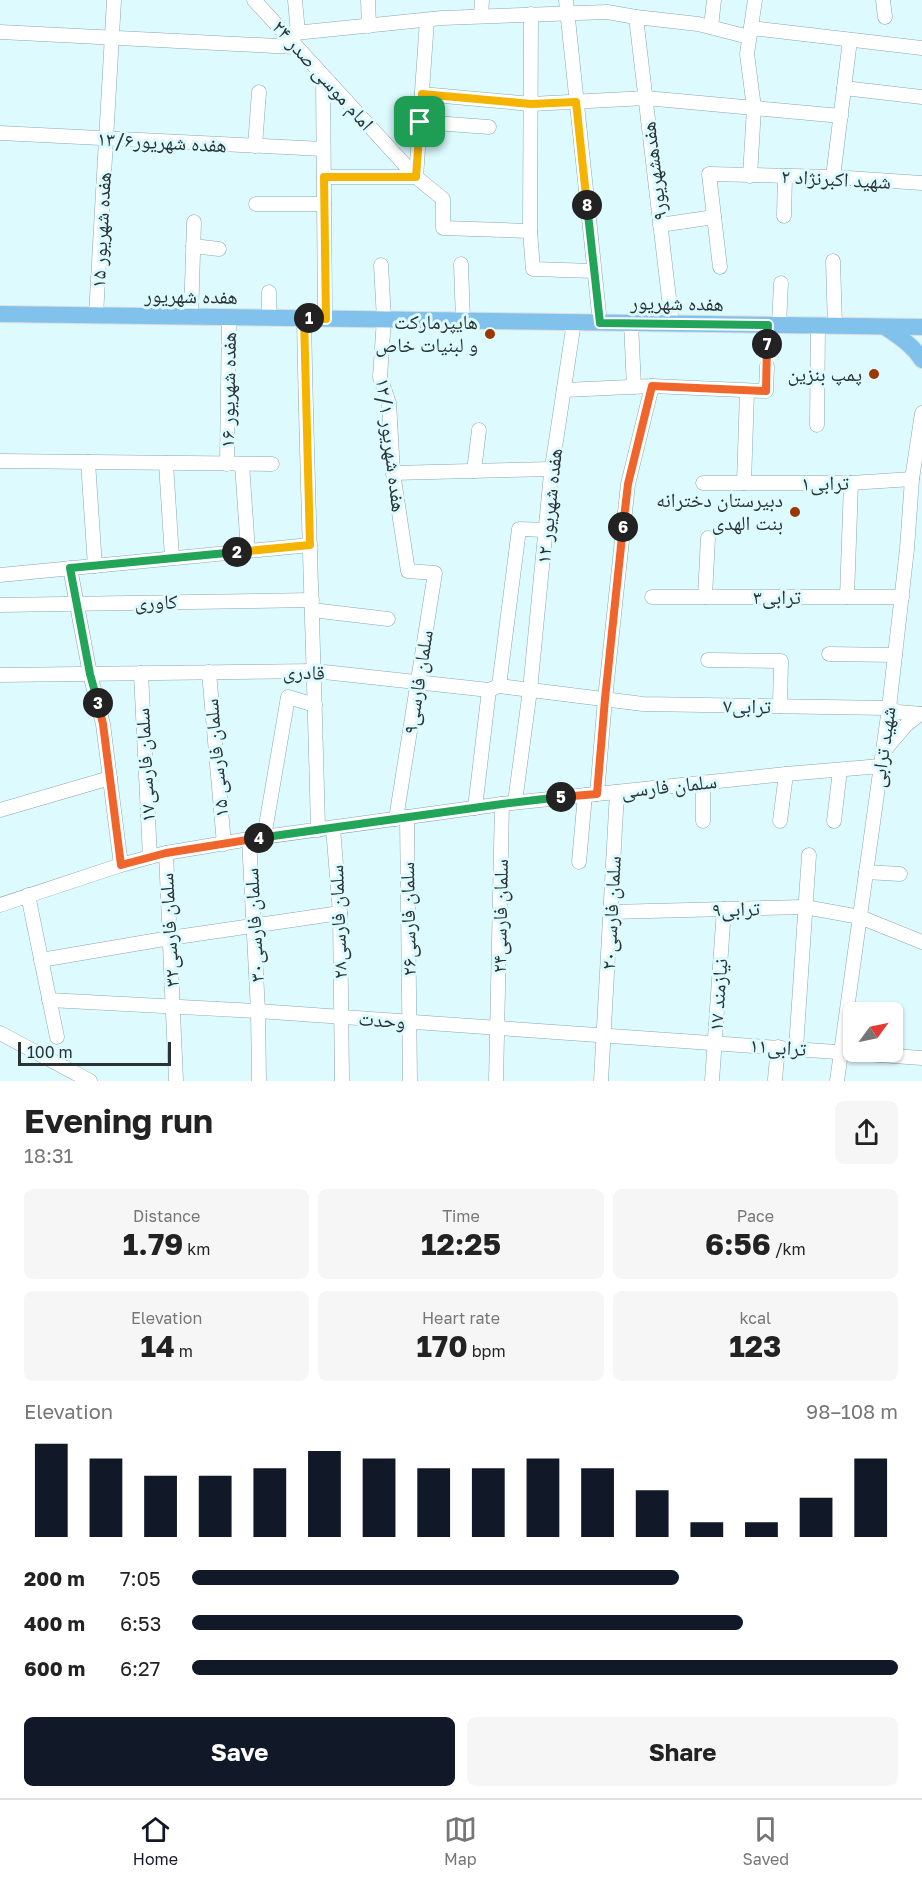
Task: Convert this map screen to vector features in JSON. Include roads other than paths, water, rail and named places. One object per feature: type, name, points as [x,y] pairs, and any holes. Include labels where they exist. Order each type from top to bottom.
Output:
[{"type":"main road","name":"هفده شهریور","points":[[0,314],[922,327]]},
{"type":"main road","points":[[885,327],[906,342],[922,360]]},
{"type":"street","name":"هفده شهریور ۱۵","points":[[96,315],[114,0]]},
{"type":"street","name":"امام موسی صدر ۲۴","points":[[254,0],[293,38],[323,76],[416,177],[443,199],[443,228],[530,231]]},
{"type":"street","points":[[293,38],[295,0]]},
{"type":"street","points":[[368,0],[369,26]]},
{"type":"street","points":[[481,16],[482,0]]},
{"type":"street","points":[[711,27],[714,0]]},
{"type":"street","points":[[750,176],[754,108],[747,54],[755,0]]},
{"type":"street","points":[[883,0],[885,17]]},
{"type":"street","points":[[0,32],[112,37],[293,38],[427,20],[531,14],[567,6],[750,32],[922,48]]},
{"type":"street","points":[[567,6],[600,323]]},
{"type":"street","points":[[531,14],[530,231],[533,268],[594,271]]},
{"type":"street","name":"هفدهشهریور۹","points":[[636,17],[672,324]]},
{"type":"street","points":[[324,177],[416,177],[427,20]]},
{"type":"street","points":[[833,177],[850,40]]},
{"type":"street","points":[[323,76],[326,319]]},
{"type":"street","points":[[844,88],[922,97]]},
{"type":"street","points":[[255,146],[259,92]]},
{"type":"street","points":[[422,94],[531,104],[646,99],[841,116]]},
{"type":"street","points":[[420,122],[489,127]]},
{"type":"street","name":"هفده شهریور۱۳/۶","points":[[0,134],[323,149]]},
{"type":"street","name":"شهید اکبرنژاد ۲","points":[[714,217],[709,174],[833,177],[922,183]]},
{"type":"street","points":[[784,216],[785,176]]},
{"type":"street","points":[[256,204],[324,204]]},
{"type":"street","points":[[660,225],[714,217],[720,267]]},
{"type":"street","points":[[192,316],[194,222]]},
{"type":"street","points":[[193,246],[219,249]]},
{"type":"street","points":[[833,261],[835,326]]},
{"type":"street","points":[[460,264],[463,321]]},
{"type":"street","name":"هفده شهریور ۱۲/۱","points":[[381,265],[384,319],[380,377],[389,403],[393,473],[408,571]]},
{"type":"street","points":[[773,325],[781,283]]},
{"type":"street","points":[[269,292],[269,318]]},
{"type":"street","name":"هفده شهریور ۱۶","points":[[227,464],[229,317]]},
{"type":"street","points":[[304,318],[318,830]]},
{"type":"street","name":"هفده شهریور ۱۲","points":[[509,803],[530,690],[552,470],[574,322]]},
{"type":"street","points":[[631,323],[634,387]]},
{"type":"street","points":[[816,425],[818,326]]},
{"type":"street","points":[[564,390],[652,386],[766,391],[767,366]]},
{"type":"street","points":[[579,862],[605,699],[628,484],[652,386]]},
{"type":"street","points":[[744,483],[747,391]]},
{"type":"street","name":"شهید ترابی","points":[[837,1081],[889,708],[907,549],[912,479],[922,413]]},
{"type":"street","points":[[474,471],[479,430]]},
{"type":"street","points":[[0,461],[272,464]]},
{"type":"street","points":[[88,462],[95,566]]},
{"type":"street","points":[[166,463],[172,558]]},
{"type":"street","points":[[242,464],[248,551]]},
{"type":"street","points":[[393,473],[552,470]]},
{"type":"street","name":"ترابی۱","points":[[703,483],[851,483],[912,479]]},
{"type":"street","points":[[847,597],[851,483]]},
{"type":"street","points":[[475,808],[519,529],[546,530]]},
{"type":"street","points":[[705,597],[708,538]]},
{"type":"street","points":[[0,575],[310,545]]},
{"type":"street","points":[[70,568],[90,674],[103,724],[121,865]]},
{"type":"street","name":"سلمان فارسی۹","points":[[401,818],[418,682],[435,573],[408,571]]},
{"type":"street","name":"ترابی۳","points":[[652,597],[902,597]]},
{"type":"street","name":"کاوری","points":[[0,605],[77,603],[312,605],[388,619]]},
{"type":"street","points":[[829,654],[895,656]]},
{"type":"street","points":[[708,660],[781,661],[780,706]]},
{"type":"street","name":"قادری","points":[[0,675],[315,670],[605,699]]},
{"type":"street","name":"سلمان فارسی ۱۵","points":[[208,672],[224,843]]},
{"type":"street","name":"سلمان فارسی۱۷","points":[[141,673],[150,857]]},
{"type":"street","points":[[264,837],[288,697],[315,705]]},
{"type":"street","name":"ترابی۷","points":[[605,699],[643,704],[889,708]]},
{"type":"street","points":[[889,708],[898,712],[921,711]]},
{"type":"street","points":[[882,759],[899,731],[921,711]]},
{"type":"street","name":"سلمان فارسی","points":[[0,905],[121,865],[166,853],[224,843],[509,803],[840,770],[882,759]]},
{"type":"street","points":[[834,821],[840,770]]},
{"type":"street","points":[[780,821],[786,774]]},
{"type":"street","points":[[0,810],[110,778]]},
{"type":"street","points":[[703,783],[703,821]]},
{"type":"street","name":"سلمان فارسی۲۰","points":[[602,1081],[617,792]]},
{"type":"street","name":"سلمان فارسی۲۴","points":[[496,1081],[509,803]]},
{"type":"street","name":"سلمان فارسی۲۶","points":[[401,818],[410,1081]]},
{"type":"street","name":"سلمان فارسی۲۸","points":[[333,828],[340,913],[342,1081]]},
{"type":"street","name":"سلمان فارسی۳۰","points":[[249,839],[258,1011],[259,1081]]},
{"type":"street","name":"سلمان فارسی۳۲","points":[[166,853],[176,1081]]},
{"type":"street","points":[[796,1048],[809,855]]},
{"type":"street","points":[[866,872],[900,874]]},
{"type":"street","points":[[28,896],[57,1037]]},
{"type":"street","name":"ترابی۹","points":[[611,912],[805,907],[860,917],[922,942]]},
{"type":"street","name":"نیازمند ۱۷","points":[[712,1081],[724,909]]},
{"type":"street","points":[[41,960],[340,913]]},
{"type":"street","name":"وحدت","points":[[49,1000],[258,1011],[714,1043]]},
{"type":"street","points":[[0,1033],[90,1081]]},
{"type":"street","name":"ترابی۱۱","points":[[714,1043],[922,1058]]},
{"type":"street","points":[[775,1079],[778,1047]]},
{"type":"street","points":[[60,1065],[60,1081]]},
{"type":"place","name":"هایپرمارکت و لبنیات خاص","points":[[490,334]]},
{"type":"place","name":"پمپ بنزین","points":[[874,374]]},
{"type":"place","name":"دبیرستان دخترانه بنت الهدی","points":[[795,512]]}]
